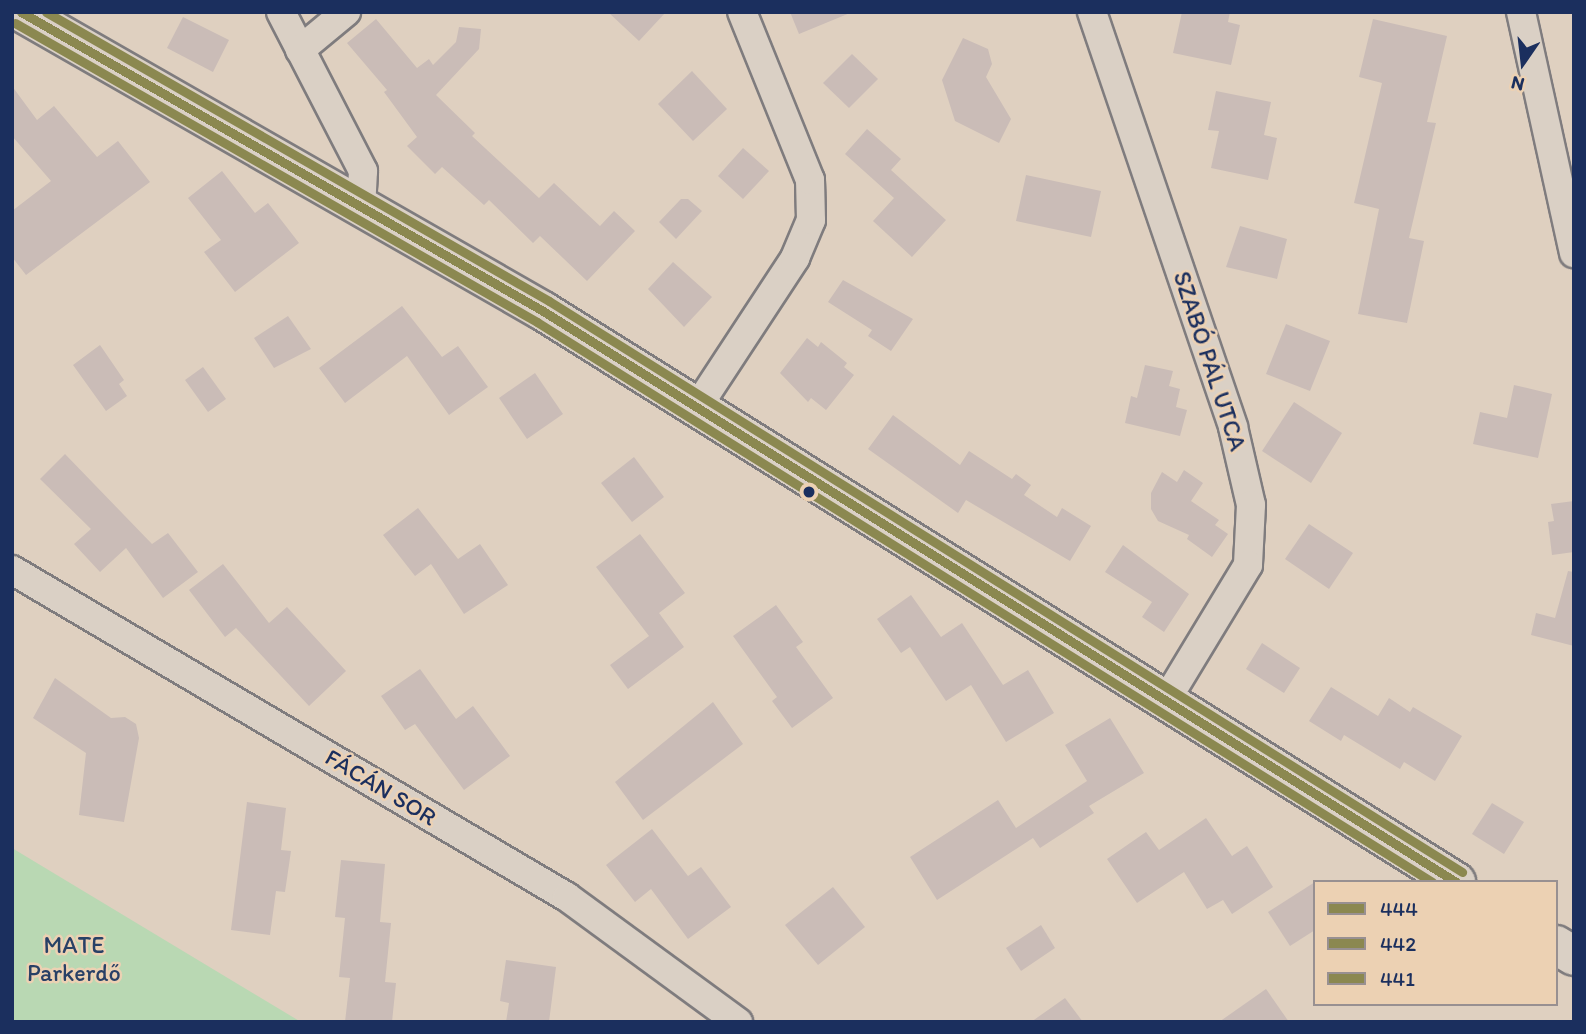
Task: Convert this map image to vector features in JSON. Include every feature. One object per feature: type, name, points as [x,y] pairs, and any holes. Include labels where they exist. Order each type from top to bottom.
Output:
[{"type":"main road","points":[[21,12],[543,311],[1453,880]]},
{"type":"main road","points":[[1558,946],[1574,956]]},
{"type":"street","points":[[281,12],[363,170],[362,205]]},
{"type":"street","points":[[300,50],[346,12]]},
{"type":"street","points":[[696,409],[795,258],[811,220],[806,169],[742,12]]},
{"type":"street","name":"SZABÓ PÁL UTCA","points":[[1092,12],[1233,427],[1251,505],[1248,565],[1167,699]]},
{"type":"street","points":[[1521,12],[1568,207],[1574,253]]},
{"type":"street","name":"FÁCÁN SOR","points":[[12,570],[567,897],[738,1022]]},
{"type":"green space","name":"MATE Parkerdő","points":[[12,848],[301,1022],[12,1022]]},
{"type":"building","points":[[608,12],[666,12],[639,41]]},
{"type":"building","points":[[790,12],[850,12],[850,13],[799,34]]},
{"type":"building","points":[[1182,12],[1230,12],[1228,22],[1240,25],[1231,65],[1173,53]]},
{"type":"building","points":[[183,17],[229,40],[213,72],[167,48]]},
{"type":"building","points":[[376,19],[417,68],[429,59],[433,65],[456,42],[459,27],[481,29],[479,49],[436,95],[475,133],[472,136],[539,198],[554,183],[600,226],[614,211],[635,231],[587,281],[540,236],[533,243],[489,200],[484,205],[442,167],[435,174],[407,146],[417,137],[384,92],[387,90],[347,43]]},
{"type":"building","points":[[1373,19],[1447,36],[1427,122],[1436,123],[1409,238],[1424,241],[1407,323],[1358,314],[1379,209],[1354,203],[1382,83],[1359,77]]},
{"type":"building","points":[[963,38],[988,49],[992,64],[986,77],[1011,119],[999,143],[955,121],[942,80]]},
{"type":"building","points":[[852,54],[878,79],[849,108],[823,83]]},
{"type":"building","points":[[692,71],[727,109],[693,141],[658,104]]},
{"type":"building","points":[[12,86],[37,120],[54,106],[97,157],[118,141],[150,182],[26,275],[12,257],[12,211],[51,181],[12,136]]},
{"type":"building","points":[[1216,91],[1271,102],[1264,135],[1277,138],[1268,180],[1211,168],[1219,131],[1208,130]]},
{"type":"building","points":[[867,129],[901,159],[891,170],[946,220],[912,257],[873,221],[894,198],[845,154]]},
{"type":"building","points":[[743,148],[769,171],[743,199],[718,176]]},
{"type":"building","points":[[222,171],[255,213],[268,203],[299,243],[235,292],[204,252],[221,240],[188,198]]},
{"type":"building","points":[[1026,175],[1101,191],[1091,237],[1016,221]]},
{"type":"building","points":[[681,199],[688,199],[702,211],[676,239],[659,222]]},
{"type":"building","points":[[1240,226],[1287,239],[1277,279],[1226,267]]},
{"type":"building","points":[[673,262],[712,297],[684,327],[648,289]]},
{"type":"building","points":[[843,280],[913,319],[891,351],[868,336],[872,330],[828,302]]},
{"type":"building","points":[[402,306],[442,357],[458,346],[488,387],[449,415],[407,356],[345,403],[319,368]]},
{"type":"building","points":[[288,316],[311,349],[274,368],[254,338]]},
{"type":"building","points":[[1286,324],[1330,341],[1310,391],[1266,374]]},
{"type":"building","points":[[807,338],[818,347],[821,342],[847,363],[844,367],[854,375],[826,410],[811,398],[808,402],[780,373]]},
{"type":"building","points":[[100,345],[124,380],[119,384],[127,396],[106,411],[73,365]]},
{"type":"building","points":[[1145,365],[1173,371],[1169,386],[1180,389],[1176,407],[1187,410],[1180,436],[1125,423],[1131,396],[1137,398]]},
{"type":"building","points":[[203,367],[226,399],[208,412],[185,380]]},
{"type":"building","points":[[535,373],[563,414],[527,439],[499,398]]},
{"type":"building","points":[[1514,385],[1552,394],[1538,458],[1473,444],[1480,412],[1507,418]]},
{"type":"building","points":[[1294,402],[1342,433],[1311,483],[1262,451]]},
{"type":"building","points":[[893,415],[960,465],[969,451],[1012,479],[1016,474],[1031,485],[1024,495],[1057,517],[1062,508],[1091,526],[1070,561],[966,500],[958,513],[868,449]]},
{"type":"building","points":[[65,454],[152,544],[168,533],[198,572],[163,598],[126,548],[100,572],[74,544],[91,529],[40,479]]},
{"type":"building","points":[[634,457],[664,497],[632,522],[601,483]]},
{"type":"building","points":[[1184,470],[1203,483],[1191,501],[1219,520],[1215,525],[1228,534],[1212,557],[1187,539],[1189,535],[1158,521],[1151,509],[1151,493],[1162,472],[1177,482]]},
{"type":"building","points":[[1574,501],[1574,552],[1552,555],[1548,522],[1554,521],[1551,504]]},
{"type":"building","points":[[418,508],[458,559],[480,544],[508,585],[464,614],[431,564],[415,576],[383,535]]},
{"type":"building","points":[[1309,524],[1353,553],[1329,589],[1285,559]]},
{"type":"building","points":[[640,534],[685,593],[659,613],[684,647],[628,689],[610,665],[649,636],[596,567]]},
{"type":"building","points":[[1123,545],[1189,594],[1164,632],[1142,617],[1152,602],[1105,572]]},
{"type":"building","points":[[223,564],[269,623],[287,607],[346,671],[309,706],[236,628],[225,637],[189,590]]},
{"type":"building","points":[[1568,571],[1574,572],[1574,646],[1531,635],[1536,613],[1555,618]]},
{"type":"building","points":[[911,595],[941,637],[962,623],[1003,685],[1028,670],[1054,713],[1006,742],[971,685],[946,701],[910,647],[901,653],[877,619]]},
{"type":"building","points":[[776,605],[803,642],[796,647],[833,698],[792,728],[772,701],[777,697],[733,636]]},
{"type":"building","points":[[1262,643],[1300,668],[1284,693],[1246,669]]},
{"type":"building","points":[[420,669],[456,719],[473,706],[510,756],[464,790],[415,724],[405,730],[381,696]]},
{"type":"building","points":[[55,678],[111,718],[125,717],[136,724],[139,738],[124,822],[79,815],[86,753],[33,718]]},
{"type":"building","points":[[1331,687],[1378,716],[1389,698],[1410,712],[1413,707],[1462,736],[1435,781],[1404,762],[1400,769],[1344,735],[1341,741],[1309,721]]},
{"type":"building","points":[[713,702],[743,744],[643,820],[615,782]]},
{"type":"building","points":[[1110,718],[1144,773],[1089,806],[1094,813],[1040,848],[1033,838],[937,900],[910,857],[998,800],[1016,828],[1087,781],[1065,745]]},
{"type":"building","points":[[247,802],[286,808],[281,850],[291,851],[285,892],[276,891],[270,935],[231,930]]},
{"type":"building","points":[[1492,803],[1524,822],[1504,854],[1472,834]]},
{"type":"building","points":[[1206,818],[1232,856],[1247,846],[1273,887],[1232,914],[1223,900],[1207,909],[1184,872],[1137,903],[1107,859],[1146,832],[1159,850]]},
{"type":"building","points":[[652,829],[688,876],[701,867],[731,907],[688,939],[651,889],[635,902],[606,865]]},
{"type":"building","points":[[341,860],[385,864],[380,922],[391,923],[385,982],[396,983],[392,1022],[345,1022],[350,978],[339,977],[345,918],[335,917]]},
{"type":"building","points":[[1313,883],[1313,931],[1290,946],[1268,912]]},
{"type":"building","points":[[833,887],[865,927],[818,965],[785,925]]},
{"type":"building","points":[[1041,925],[1055,948],[1021,971],[1006,948]]},
{"type":"building","points":[[506,960],[556,967],[549,1022],[506,1022],[509,1003],[500,1001]]},
{"type":"building","points":[[1266,989],[1289,1022],[1219,1022]]},
{"type":"building","points":[[1065,998],[1083,1022],[1031,1022]]},
{"type":"transit line","name":"444","points":[[21,12],[543,311],[1453,880]]},
{"type":"transit line","name":"441","points":[[46,12],[549,301],[1462,872]]},
{"type":"transit line","name":"442","points":[[15,23],[537,322],[1429,880]]}]
